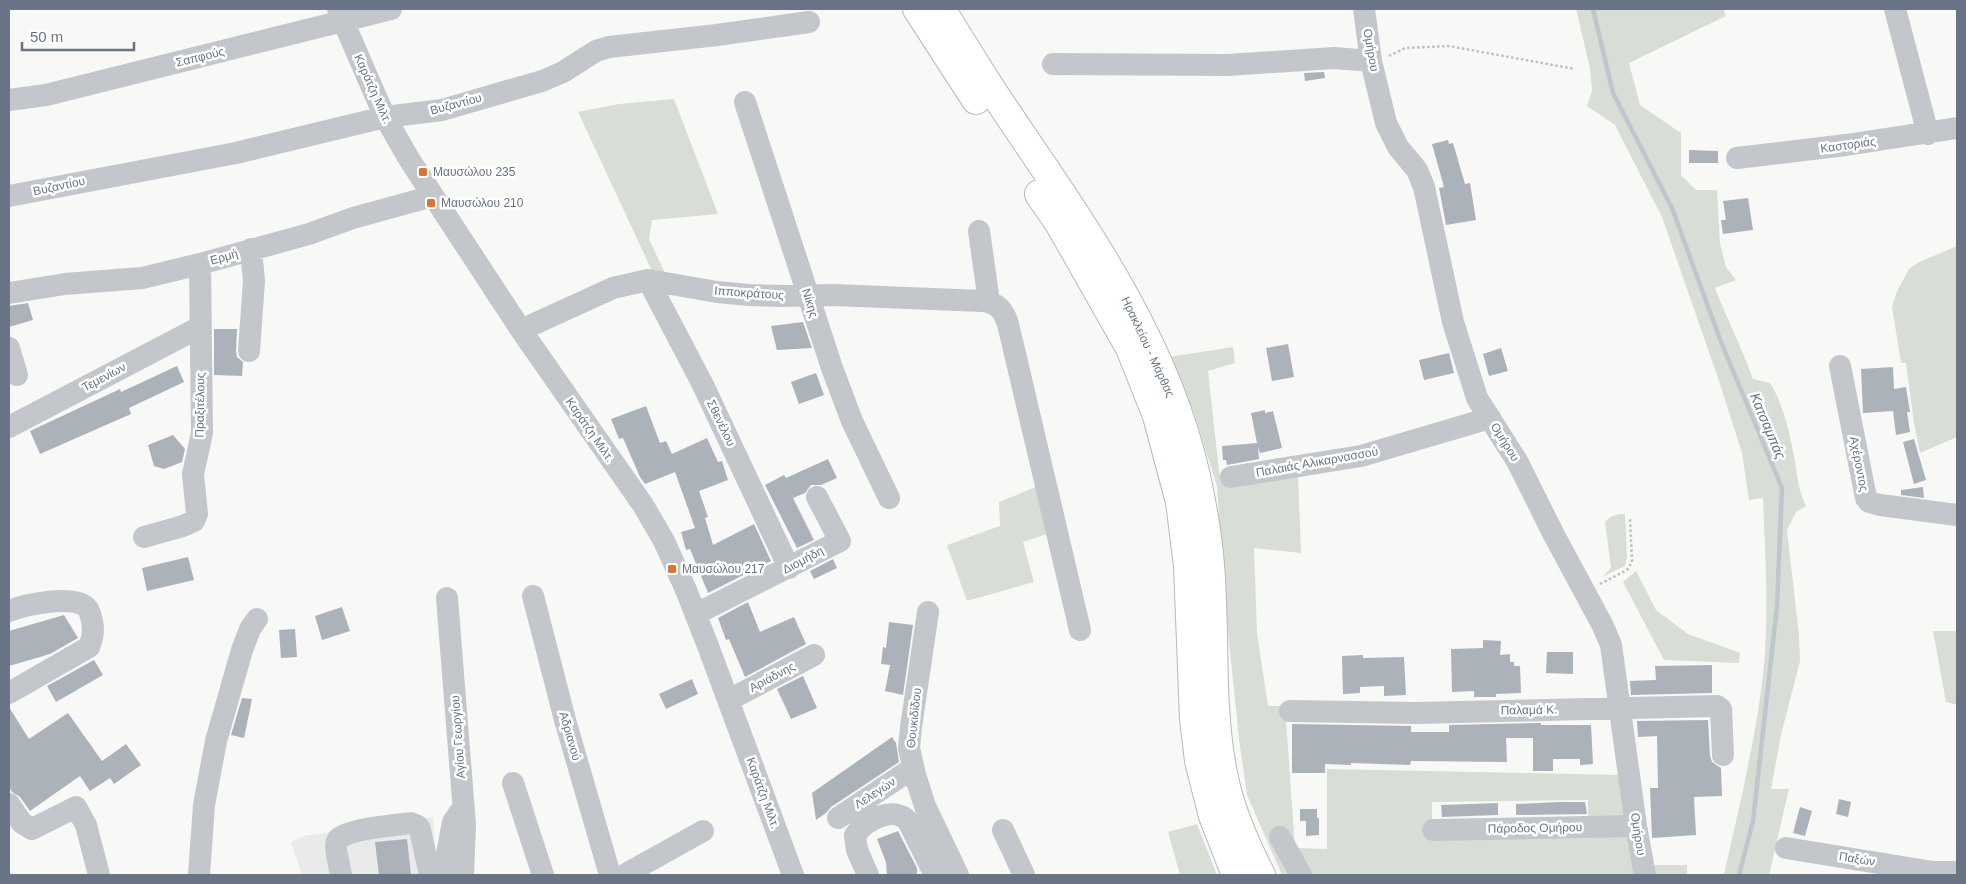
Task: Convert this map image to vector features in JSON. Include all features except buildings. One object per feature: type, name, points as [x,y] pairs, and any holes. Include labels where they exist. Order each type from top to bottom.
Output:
[{"type":"main road","name":"Ηρακλείου - Μάρθας","points":[[917,9],[1059,223],[1130,348],[1156,416],[1180,502],[1188,566],[1194,710],[1199,761],[1213,816],[1236,875]]},
{"type":"main road","name":"Ηρακλείου - Μάρθας","points":[[941,9],[997,98],[1088,231],[1142,330],[1168,388],[1181,423],[1196,476],[1210,564],[1216,718],[1224,779],[1241,834],[1261,875]]},
{"type":"street","name":"Σαπφούς","points":[[9,100],[46,95],[341,15],[391,9]]},
{"type":"street","name":"Ομήρου","points":[[1364,9],[1371,61],[1390,131],[1398,147],[1417,170],[1424,187],[1453,322],[1477,398],[1517,461],[1603,626],[1611,645],[1636,826],[1645,875]]},
{"type":"street","points":[[1895,9],[1928,134]]},
{"type":"street","name":"Καράτζη Μιλτ.","points":[[341,15],[385,117],[402,148],[520,330],[653,521],[670,552],[729,700],[793,875]]},
{"type":"street","name":"Βυζαντίου","points":[[9,196],[236,154],[385,117],[442,110],[542,80],[563,72],[596,51],[609,47],[809,22]]},
{"type":"street","points":[[1054,64],[1228,65],[1334,58],[1371,61]]},
{"type":"street","name":"Νίκης","points":[[745,102],[773,184],[807,296],[852,421],[889,498]]},
{"type":"street","name":"Καστοριάς","points":[[1737,158],[1797,152],[1928,134],[1957,128]]},
{"type":"street","name":"Ερμή","points":[[9,293],[65,284],[142,278],[309,234],[353,218],[433,196]]},
{"type":"street","points":[[979,231],[989,302],[1001,309],[1008,324],[1080,630]]},
{"type":"street","points":[[249,351],[254,282],[251,249]]},
{"type":"street","name":"Πραξιτέλους","points":[[144,537],[183,526],[194,521],[197,514],[193,474],[202,433],[200,264]]},
{"type":"street","name":"Ιπποκράτους","points":[[520,330],[613,288],[648,280],[728,294],[833,295],[989,302]]},
{"type":"street","name":"Σθενέλου","points":[[648,280],[707,393],[789,568]]},
{"type":"street","name":"Τεμενίων","points":[[9,427],[200,326]]},
{"type":"street","points":[[9,348],[17,375]]},
{"type":"street","name":"Αχέροντος","points":[[1840,366],[1866,498],[1869,502],[1957,515]]},
{"type":"street","name":"Παλαιάς Αλικαρνασσού","points":[[1231,477],[1361,456],[1490,418]]},
{"type":"street","name":"Διομήδη","points":[[696,614],[840,541],[817,497]]},
{"type":"street","name":"Αδριανού","points":[[533,596],[565,720],[610,875]]},
{"type":"street","name":"Αγίου Γεωργίου","points":[[447,598],[464,809],[465,835],[462,875]]},
{"type":"street","points":[[9,611],[43,603],[62,601],[83,605],[89,610],[93,626],[93,639],[89,647],[9,693]]},
{"type":"street","name":"Θουκιδίδου","points":[[928,612],[911,727],[910,748],[913,768],[932,823],[958,875]]},
{"type":"street","points":[[199,875],[204,805],[216,740],[242,650],[250,629],[257,619]]},
{"type":"street","name":"Αριάδνης","points":[[729,700],[814,655]]},
{"type":"street","name":"Παλαμά Κ.","points":[[1290,711],[1416,713],[1720,707],[1723,755]]},
{"type":"street","name":"Λελεγών","points":[[838,818],[913,768]]},
{"type":"street","points":[[513,783],[544,875]]},
{"type":"street","points":[[9,804],[22,823],[32,829],[76,807],[86,825],[99,875]]},
{"type":"street","points":[[443,875],[453,822],[464,809]]},
{"type":"street","points":[[868,875],[857,850],[856,835],[866,824],[892,814],[901,815],[908,821],[935,875]]},
{"type":"street","points":[[341,875],[336,846],[340,836],[351,832],[411,823],[418,826],[420,830],[430,875]]},
{"type":"street","name":"Πάροδος Ομήρου","points":[[1433,830],[1636,826]]},
{"type":"street","points":[[1003,830],[1024,875]]},
{"type":"street","points":[[624,875],[703,832]]},
{"type":"street","points":[[1280,837],[1301,875]]},
{"type":"street","name":"Παξών","points":[[1786,848],[1933,872],[1957,872]]},
{"type":"path","points":[[1371,61],[1390,56],[1405,48],[1449,46],[1575,69]]},
{"type":"path","points":[[1585,592],[1627,570],[1632,562],[1630,518]]},
{"type":"shaded area","points":[[1576,9],[1723,9],[1726,16],[1629,63],[1640,105],[1681,133],[1681,175],[1696,190],[1717,190],[1720,243],[1726,267],[1736,280],[1715,288],[1753,379],[1770,383],[1783,410],[1799,484],[1806,506],[1796,512],[1787,530],[1799,635],[1800,661],[1781,735],[1771,789],[1789,789],[1769,875],[1724,875],[1752,744],[1764,665],[1766,561],[1763,498],[1749,500],[1742,453],[1662,217],[1615,125],[1587,106],[1592,91],[1590,68]]},
{"type":"shaded area","points":[[674,99],[718,214],[652,220],[649,239],[667,277],[653,273],[578,112],[619,104]]},
{"type":"shaded area","points":[[1957,246],[1957,437],[1920,453],[1906,363],[1901,363],[1892,307],[1897,291],[1909,269],[1919,262]]},
{"type":"shaded area","points":[[1233,347],[1235,363],[1208,371],[1219,471],[1223,485],[1298,472],[1301,553],[1254,548],[1257,633],[1268,706],[1285,706],[1295,848],[1327,849],[1327,769],[1624,775],[1631,818],[1588,819],[1588,800],[1432,802],[1432,833],[1632,832],[1641,875],[1282,875],[1247,795],[1239,739],[1225,602],[1217,486],[1193,410],[1169,357]]},
{"type":"shaded area","points":[[1041,485],[1053,532],[1023,542],[1034,582],[967,601],[947,545],[1000,526],[999,502]]},
{"type":"shaded area","points":[[1625,514],[1627,557],[1625,566],[1602,577],[1611,568],[1605,522],[1610,517]]},
{"type":"shaded area","points":[[1636,571],[1656,610],[1688,634],[1740,653],[1739,663],[1664,660],[1623,582]]},
{"type":"shaded area","points":[[1933,631],[1957,631],[1957,705],[1946,702]]},
{"type":"shaded area","points":[[433,817],[437,874],[451,875],[302,875],[291,842],[304,836]]},
{"type":"shaded area","points":[[1197,824],[1217,875],[1180,875],[1168,832]]},
{"type":"shaded area","points":[[1654,865],[1687,865],[1687,875],[1656,875]]},
{"type":"waterway","name":"Κατσαμπάς","points":[[1593,9],[1613,93],[1672,208],[1721,342],[1782,488],[1777,606],[1753,821],[1739,875]]},
{"type":"place","name":"Μαυσώλου 235","points":[[423,172]]},
{"type":"place","name":"Μαυσώλου 210","points":[[431,203]]},
{"type":"place","name":"Μαυσώλου 217","points":[[672,569]]}]
